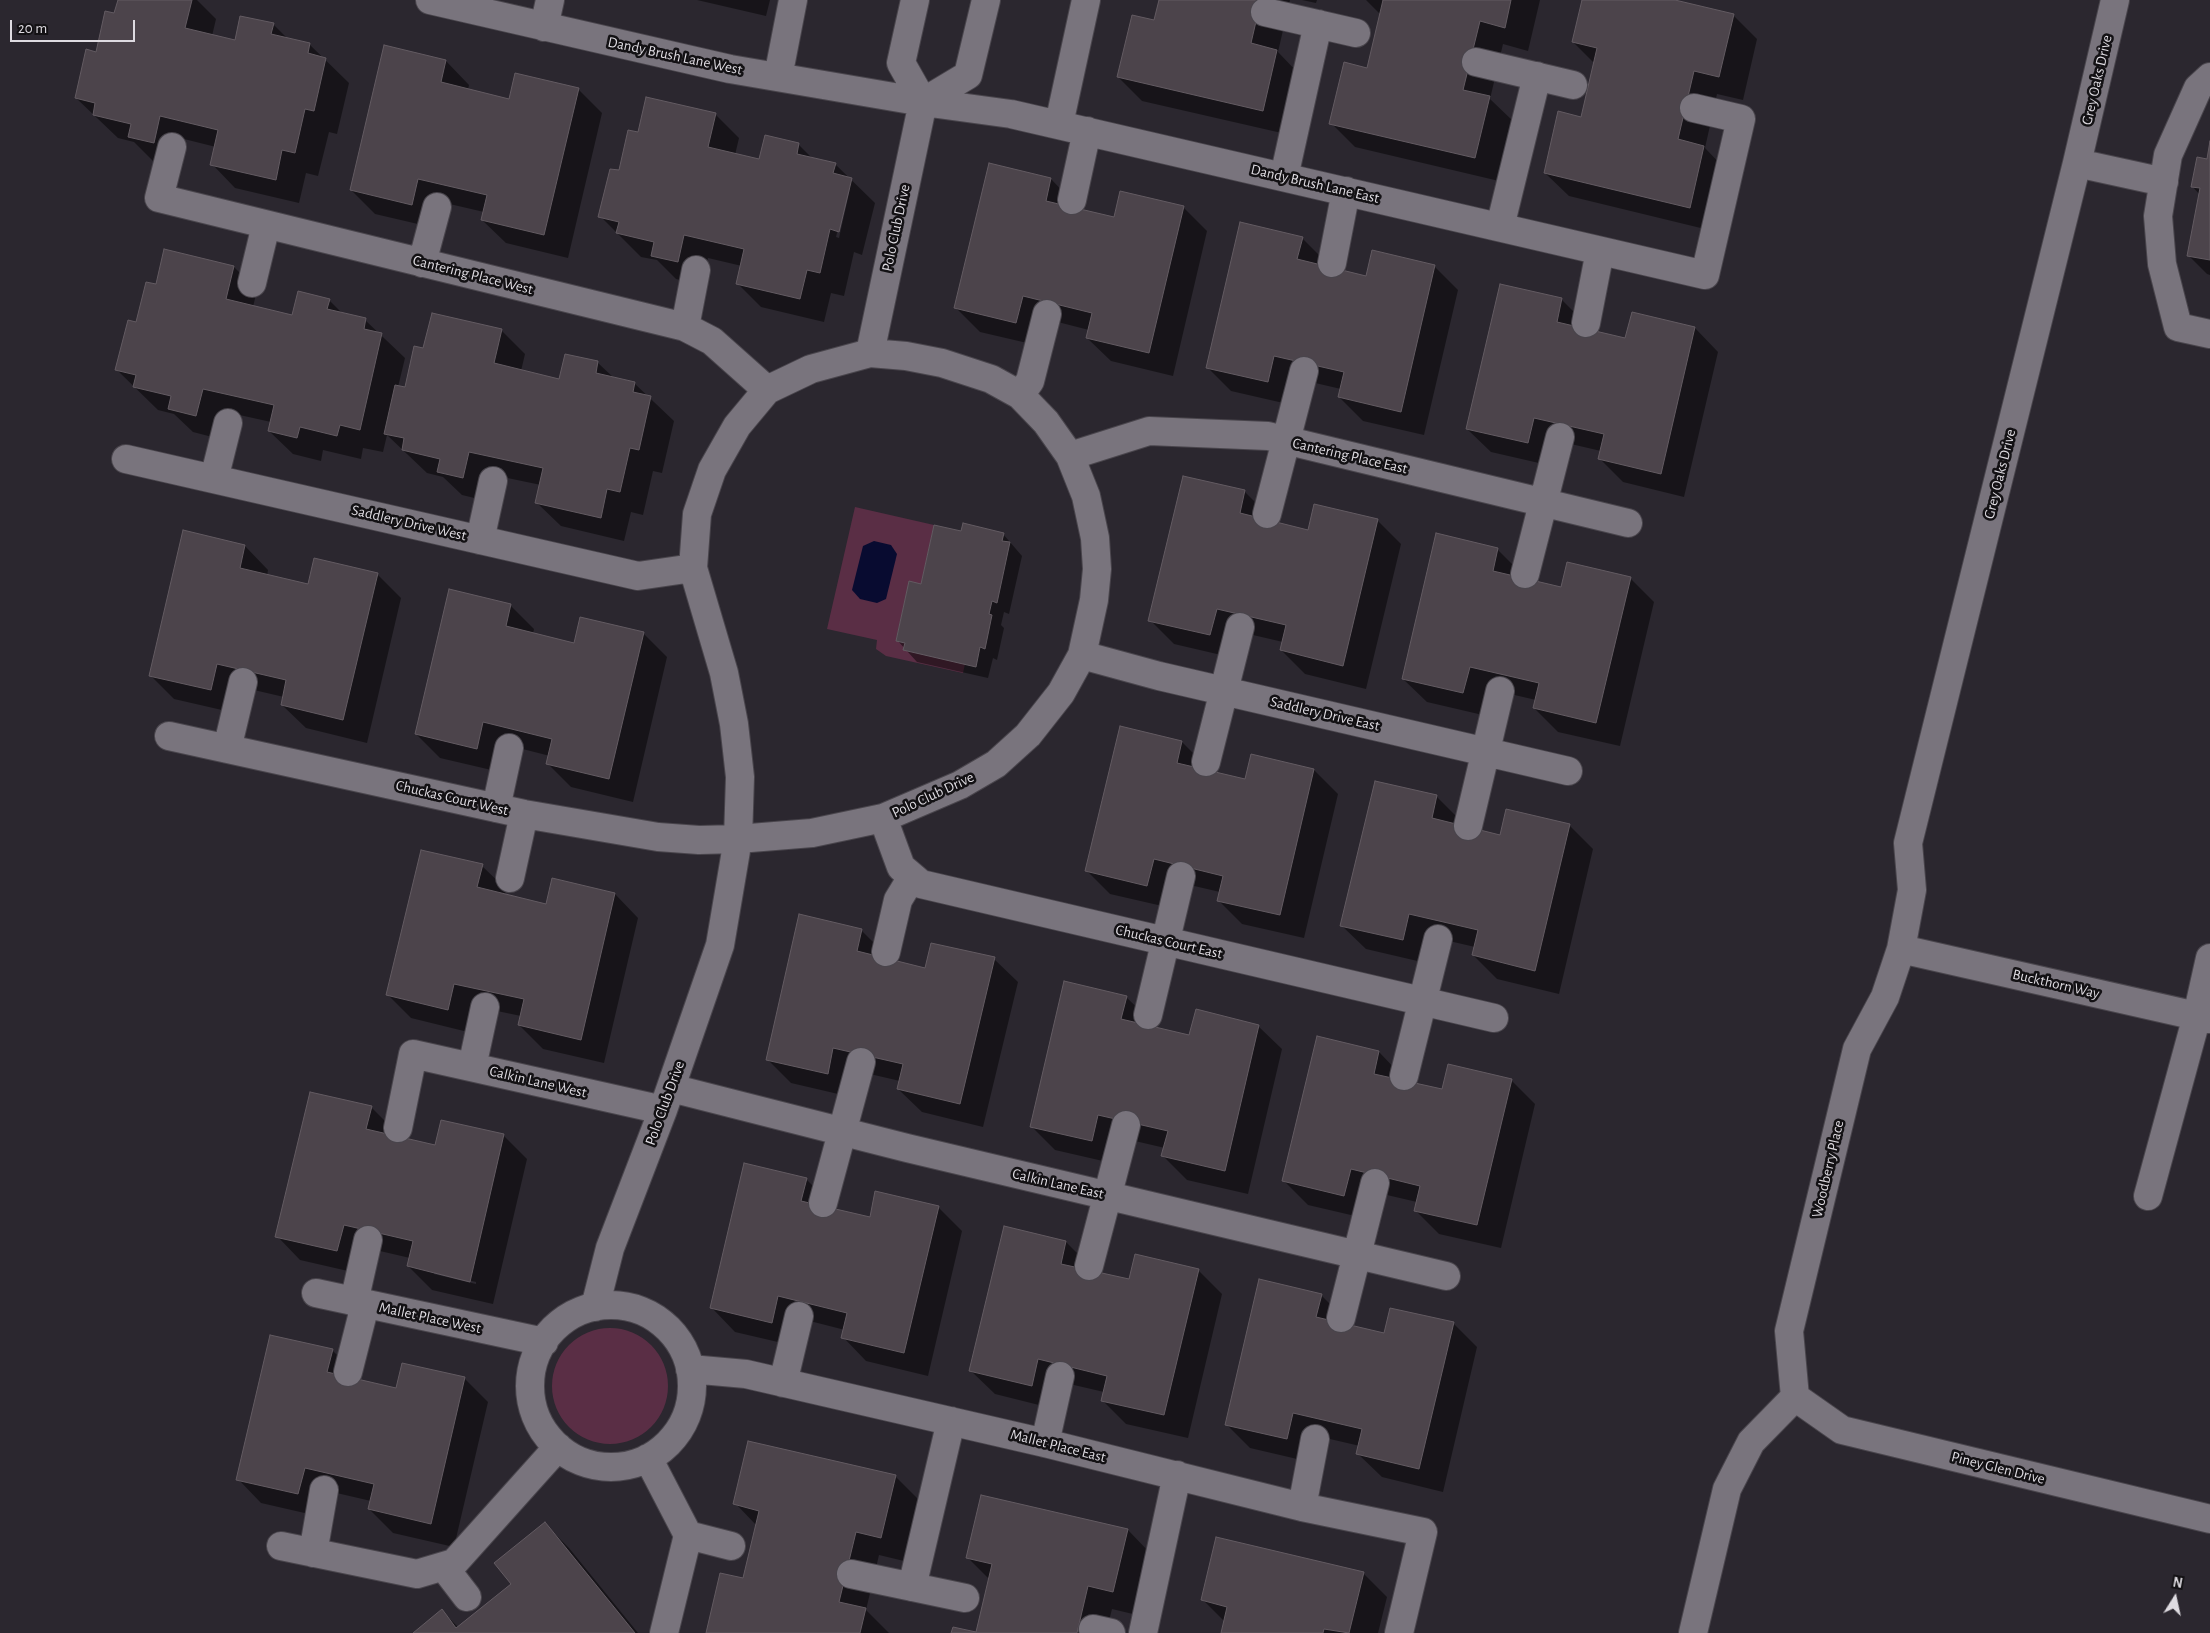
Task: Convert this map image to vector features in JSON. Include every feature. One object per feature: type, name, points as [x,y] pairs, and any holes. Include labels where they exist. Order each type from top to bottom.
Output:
[{"type":"street","name":"Dandy Brush Lane West","points":[[430,0],[730,69],[923,102]]},
{"type":"street","points":[[544,27],[550,0]]},
{"type":"street","points":[[778,77],[793,0]]},
{"type":"street","points":[[915,0],[901,63],[923,102],[968,75],[986,0]]},
{"type":"street","points":[[1059,124],[1086,0]]},
{"type":"street","name":"Grey Oaks Drive","points":[[1901,948],[1912,890],[1908,843],[2077,163],[2115,0]]},
{"type":"street","points":[[1265,12],[1356,32]]},
{"type":"street","points":[[1284,177],[1318,24]]},
{"type":"street","points":[[1476,62],[1573,85]]},
{"type":"street","points":[[1500,227],[1537,76]]},
{"type":"street","points":[[2210,77],[2198,88],[2168,155],[2158,216],[2162,264],[2178,327],[2210,334]]},
{"type":"street","name":"Dandy Brush Lane East","points":[[923,102],[1010,114],[1059,124],[1705,275],[1741,119],[1694,108]]},
{"type":"street","name":"Polo Club Drive","points":[[870,353],[923,102]]},
{"type":"street","points":[[1072,200],[1087,131]]},
{"type":"street","name":"Cantering Place West","points":[[172,146],[159,198],[685,327],[712,341],[767,390]]},
{"type":"street","points":[[2077,163],[2164,182]]},
{"type":"street","points":[[1332,264],[1346,191]]},
{"type":"street","points":[[422,263],[437,207]]},
{"type":"street","points":[[252,283],[266,225]]},
{"type":"street","points":[[1586,323],[1600,251]]},
{"type":"street","points":[[685,327],[696,270]]},
{"type":"street","points":[[1020,395],[1030,381],[1047,314]]},
{"type":"street","name":"Polo Club Drive","points":[[596,1307],[610,1248],[667,1099],[720,945],[738,839],[740,777],[734,724],[724,673],[693,568],[697,514],[712,470],[737,426],[767,390],[811,369],[870,353],[906,356],[942,364],[991,379],[1020,395],[1046,422],[1070,456],[1086,496],[1095,538],[1097,569],[1094,600],[1082,655],[1061,693],[1028,734],[996,764],[960,785],[883,818],[812,833],[738,839]]},
{"type":"street","points":[[1267,514],[1304,371]]},
{"type":"street","points":[[214,479],[228,423]]},
{"type":"street","name":"Cantering Place East","points":[[1070,456],[1149,431],[1268,436],[1628,523]]},
{"type":"street","points":[[1525,574],[1560,437]]},
{"type":"street","name":"Saddlery Drive West","points":[[126,459],[638,576],[693,568]]},
{"type":"street","points":[[480,540],[493,481]]},
{"type":"street","points":[[1206,762],[1240,627]]},
{"type":"street","name":"Saddlery Drive East","points":[[1082,655],[1224,691],[1568,771]]},
{"type":"street","points":[[227,749],[243,682]]},
{"type":"street","points":[[1468,826],[1500,691]]},
{"type":"street","name":"Chuckas Court West","points":[[169,736],[524,814],[658,837],[700,840],[738,839]]},
{"type":"street","points":[[496,808],[509,748]]},
{"type":"street","points":[[510,878],[524,814]]},
{"type":"street","name":"Chuckas Court East","points":[[883,818],[901,868],[921,884],[1494,1018]]},
{"type":"street","points":[[1148,1015],[1180,876]]},
{"type":"street","points":[[886,952],[898,900],[912,877]]},
{"type":"street","points":[[1404,1076],[1438,939]]},
{"type":"street","name":"Buckthorn Way","points":[[1901,948],[2203,1018]]},
{"type":"street","name":"Woodberry Place","points":[[1795,1397],[1789,1331],[1857,1050],[1885,997],[1901,948]]},
{"type":"street","points":[[2148,1196],[2203,1018],[2210,958]]},
{"type":"street","points":[[472,1067],[485,1007]]},
{"type":"street","name":"Calkin Lane West","points":[[398,1128],[413,1054],[472,1067],[667,1099]]},
{"type":"street","points":[[823,1203],[861,1062]]},
{"type":"street","name":"Calkin Lane East","points":[[667,1099],[843,1132],[1446,1276]]},
{"type":"street","points":[[1089,1266],[1126,1125]]},
{"type":"street","points":[[1341,1318],[1356,1254],[1376,1183]]},
{"type":"street","points":[[348,1372],[360,1303],[368,1240]]},
{"type":"street","name":"Mallet Place West","points":[[316,1293],[544,1342]]},
{"type":"street","points":[[619,1305],[646,1312],[668,1328],[684,1350],[692,1376],[691,1404],[681,1429],[663,1450],[638,1463],[611,1468],[585,1463],[558,1447],[544,1432],[533,1408],[530,1382],[535,1357],[548,1335],[568,1317],[596,1307],[619,1305]]},
{"type":"street","points":[[784,1383],[799,1316]]},
{"type":"street","name":"Mallet Place East","points":[[690,1369],[746,1374],[1045,1443],[1302,1507],[1424,1532],[1399,1633]]},
{"type":"street","points":[[1045,1443],[1060,1376]]},
{"type":"street","points":[[1693,1633],[1727,1489],[1752,1442],[1795,1397]]},
{"type":"street","name":"Piney Glen Drive","points":[[1795,1397],[1842,1430],[2210,1520]]},
{"type":"street","points":[[912,1587],[951,1421]]},
{"type":"street","points":[[1302,1507],[1315,1439]]},
{"type":"street","points":[[281,1546],[417,1574],[444,1567],[454,1563],[558,1447]]},
{"type":"street","points":[[648,1458],[688,1535],[664,1633]]},
{"type":"street","points":[[1143,1633],[1177,1476]]},
{"type":"street","points":[[313,1553],[324,1490]]},
{"type":"street","points":[[688,1535],[731,1546]]},
{"type":"street","points":[[444,1567],[467,1597]]},
{"type":"street","points":[[851,1574],[965,1598]]},
{"type":"shaded area","points":[[855,507],[934,525],[921,584],[909,582],[896,640],[905,643],[904,650],[965,664],[963,673],[886,656],[876,649],[877,640],[827,629]]},
{"type":"shaded area","points":[[874,541],[891,545],[897,554],[886,599],[877,603],[860,599],[852,590],[863,546]]},
{"type":"shaded area","points":[[610,1328],[632,1333],[651,1345],[663,1364],[668,1386],[663,1408],[651,1427],[632,1439],[610,1444],[588,1439],[569,1427],[557,1408],[552,1386],[557,1364],[569,1345],[588,1333]]},
{"type":"building","points":[[118,0],[192,0],[185,28],[235,40],[240,16],[274,23],[271,34],[310,43],[308,53],[326,58],[314,111],[305,109],[295,153],[282,150],[276,180],[210,165],[218,130],[160,116],[154,143],[128,137],[131,124],[93,115],[95,103],[75,98],[86,49],[96,52],[105,11],[114,13]]},
{"type":"building","points":[[1159,0],[1261,0],[1251,43],[1277,50],[1263,111],[1117,77],[1132,15],[1154,20]]},
{"type":"building","points":[[1383,0],[1511,0],[1505,28],[1480,21],[1463,90],[1490,96],[1475,158],[1329,124],[1344,62],[1367,68]]},
{"type":"building","points":[[1582,0],[1675,0],[1734,14],[1719,77],[1694,71],[1678,139],[1704,146],[1690,208],[1544,173],[1558,111],[1581,117],[1597,48],[1572,42]]},
{"type":"building","points":[[384,45],[446,60],[441,82],[509,99],[515,73],[579,88],[544,235],[481,220],[487,195],[418,179],[412,205],[350,190]]},
{"type":"building","points":[[646,97],[716,113],[708,147],[759,159],[765,135],[799,143],[797,154],[836,163],[833,173],[852,178],[839,232],[830,229],[820,273],[807,270],[800,299],[736,284],[744,249],[684,235],[678,262],[651,256],[654,242],[616,233],[619,222],[598,217],[610,169],[619,170],[628,130],[638,132]]},
{"type":"building","points":[[2210,141],[2210,260],[2187,256],[2200,188],[2191,187],[2197,157],[2207,159]]},
{"type":"building","points":[[989,163],[1051,178],[1046,201],[1114,217],[1120,191],[1184,206],[1149,353],[1086,338],[1092,313],[1023,296],[1016,323],[954,308]]},
{"type":"building","points":[[1240,222],[1303,237],[1297,259],[1366,276],[1372,250],[1435,265],[1401,412],[1338,397],[1344,372],[1274,356],[1268,382],[1206,368]]},
{"type":"building","points":[[164,249],[234,266],[226,299],[292,315],[298,291],[330,299],[327,309],[366,318],[364,329],[382,333],[360,430],[340,425],[337,436],[300,427],[297,438],[268,431],[274,405],[203,389],[196,416],[168,409],[171,396],[133,387],[136,375],[115,370],[128,320],[136,322],[146,282],[156,284]]},
{"type":"building","points":[[1500,284],[1562,298],[1557,322],[1625,338],[1632,312],[1695,327],[1661,474],[1598,459],[1604,434],[1534,418],[1528,443],[1466,429]]},
{"type":"building","points":[[432,313],[502,329],[494,363],[559,379],[565,354],[598,361],[596,373],[635,382],[633,392],[651,396],[639,450],[630,448],[620,492],[607,489],[601,518],[535,503],[543,468],[469,452],[463,478],[437,472],[440,459],[402,450],[404,438],[384,434],[395,385],[405,387],[414,346],[423,348]]},
{"type":"building","points":[[1183,476],[1245,490],[1240,513],[1308,530],[1314,504],[1378,519],[1343,666],[1280,650],[1286,625],[1217,609],[1210,635],[1148,621]]},
{"type":"building","points":[[963,523],[1004,533],[1002,541],[1010,542],[997,603],[992,601],[989,614],[992,615],[985,649],[980,647],[976,667],[903,650],[905,643],[896,641],[909,581],[921,584],[934,525],[961,531]]},
{"type":"building","points":[[183,530],[245,545],[240,568],[308,584],[314,558],[378,573],[343,720],[281,705],[286,680],[217,664],[211,690],[149,676]]},
{"type":"building","points":[[1436,533],[1498,548],[1493,571],[1561,587],[1567,562],[1631,577],[1596,723],[1533,708],[1539,683],[1470,667],[1463,693],[1402,679]]},
{"type":"building","points":[[449,589],[511,604],[506,626],[574,643],[580,617],[644,632],[609,779],[546,764],[552,739],[483,722],[477,749],[415,734]]},
{"type":"building","points":[[1120,726],[1182,741],[1177,763],[1245,779],[1251,754],[1314,769],[1280,915],[1217,901],[1223,876],[1154,859],[1147,886],[1085,871]]},
{"type":"building","points":[[1375,781],[1437,795],[1432,818],[1500,835],[1506,809],[1570,824],[1535,971],[1472,955],[1478,930],[1409,914],[1403,940],[1340,926]]},
{"type":"building","points":[[421,850],[483,864],[477,887],[546,904],[552,878],[615,893],[581,1040],[518,1025],[524,999],[454,984],[448,1010],[386,995]]},
{"type":"building","points":[[799,914],[862,929],[857,951],[925,968],[931,943],[995,957],[960,1104],[897,1089],[903,1064],[833,1048],[828,1074],[766,1060]]},
{"type":"building","points":[[1064,981],[1127,996],[1121,1019],[1189,1035],[1196,1009],[1259,1025],[1225,1171],[1161,1156],[1168,1131],[1098,1115],[1092,1141],[1030,1127]]},
{"type":"building","points":[[1317,1036],[1379,1051],[1374,1074],[1442,1089],[1448,1064],[1512,1079],[1477,1225],[1414,1211],[1420,1186],[1351,1169],[1344,1196],[1282,1181]]},
{"type":"building","points":[[310,1092],[372,1106],[366,1129],[435,1145],[441,1120],[504,1134],[470,1282],[407,1266],[413,1241],[344,1225],[337,1251],[275,1237]]},
{"type":"building","points":[[744,1163],[807,1178],[801,1201],[870,1217],[875,1191],[939,1206],[904,1353],[841,1338],[847,1313],[778,1296],[772,1323],[710,1308]]},
{"type":"building","points":[[1004,1226],[1066,1241],[1061,1264],[1129,1279],[1135,1254],[1199,1269],[1164,1415],[1101,1401],[1107,1376],[1038,1359],[1032,1386],[969,1371]]},
{"type":"building","points":[[1259,1279],[1322,1294],[1316,1317],[1384,1333],[1390,1308],[1454,1322],[1419,1469],[1356,1454],[1362,1429],[1293,1413],[1287,1439],[1225,1425]]},
{"type":"building","points":[[270,1335],[333,1349],[327,1372],[396,1388],[402,1363],[465,1377],[431,1524],[368,1509],[374,1484],[305,1468],[298,1494],[236,1480]]},
{"type":"building","points":[[748,1441],[896,1475],[881,1538],[856,1532],[839,1602],[866,1608],[860,1633],[706,1633],[720,1573],[743,1578],[759,1511],[733,1504]]},
{"type":"building","points":[[981,1495],[1128,1529],[1113,1592],[1088,1586],[1077,1633],[951,1633],[953,1627],[976,1632],[992,1564],[966,1558]]},
{"type":"building","points":[[545,1522],[635,1633],[413,1633],[442,1609],[456,1628],[511,1584],[494,1563]]},
{"type":"building","points":[[1216,1537],[1364,1572],[1349,1633],[1324,1629],[1323,1633],[1221,1633],[1227,1607],[1201,1600]]}]
